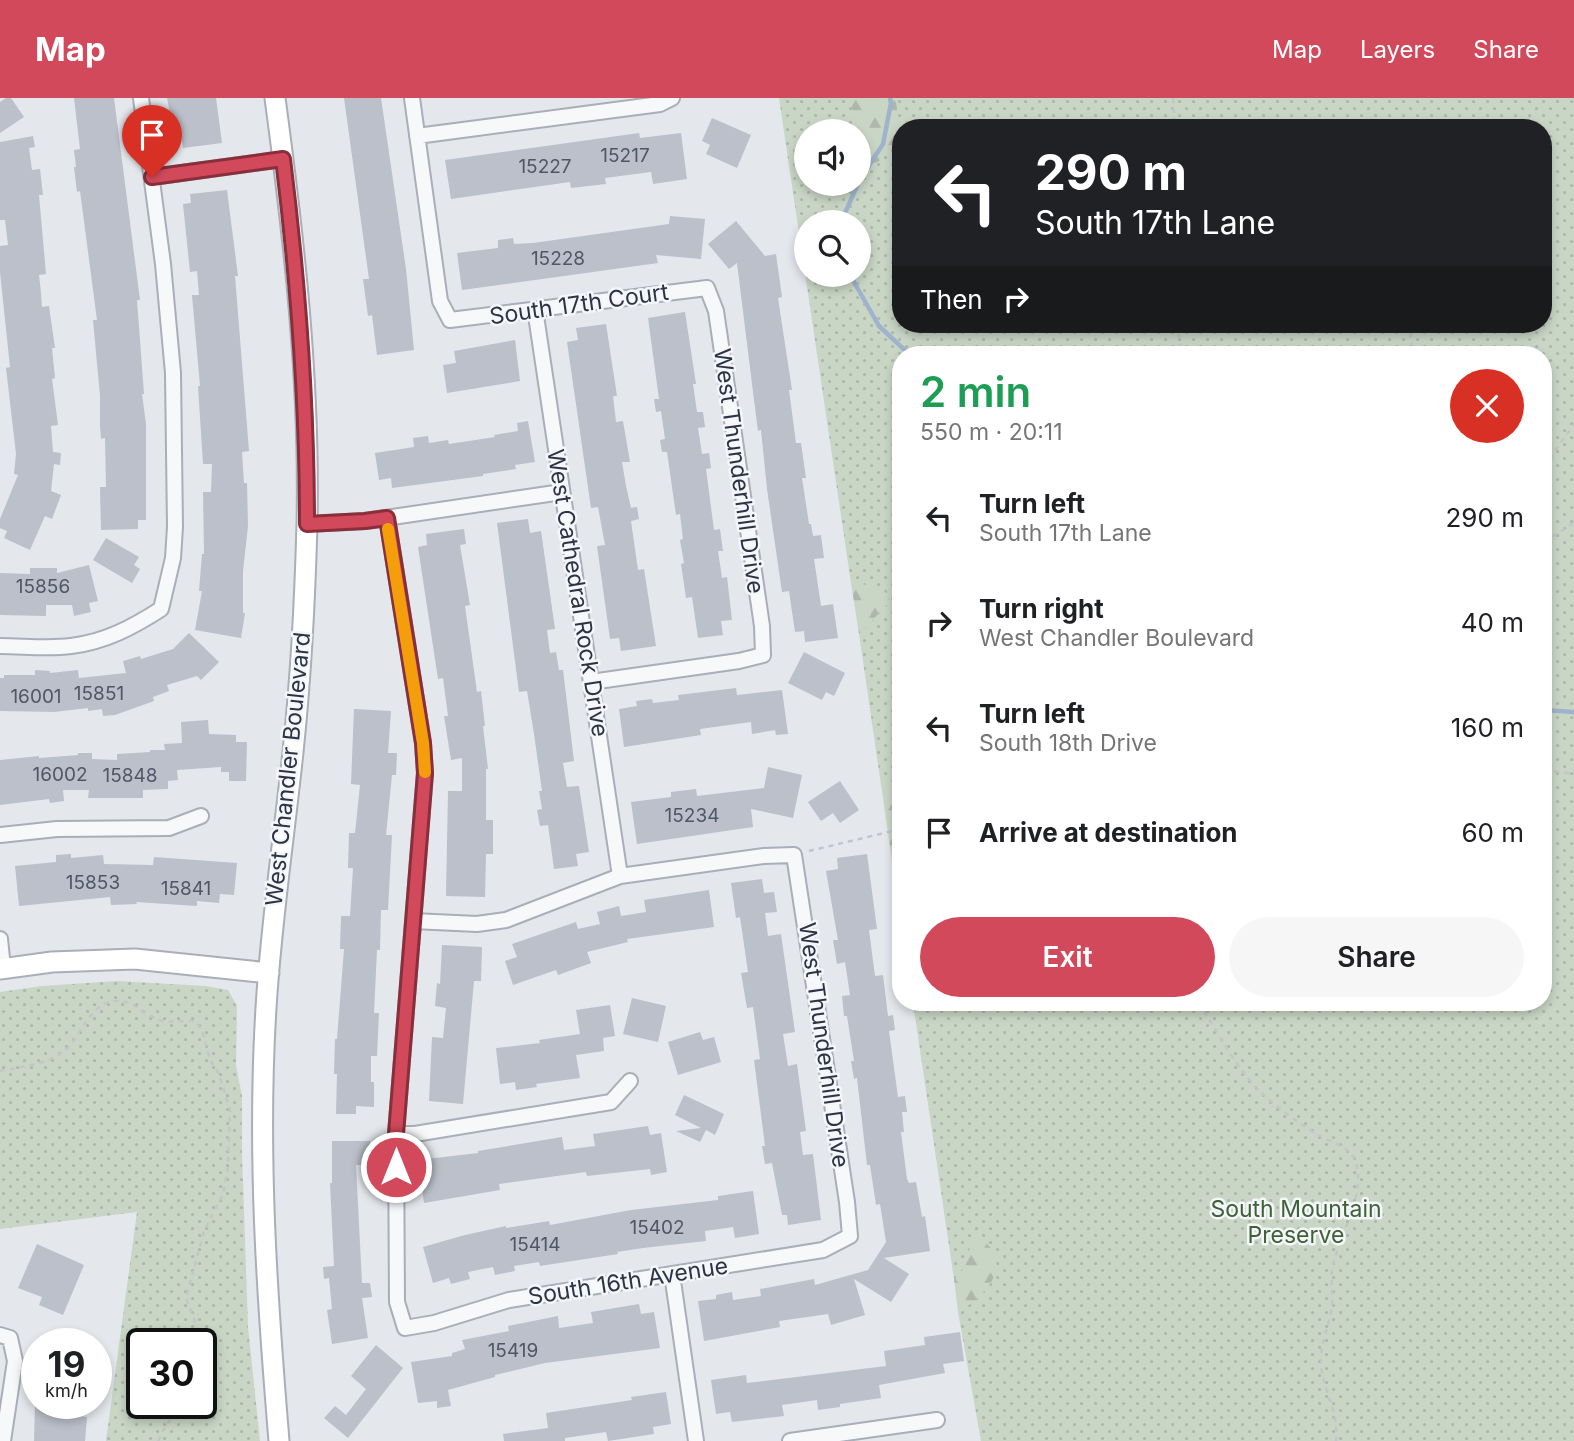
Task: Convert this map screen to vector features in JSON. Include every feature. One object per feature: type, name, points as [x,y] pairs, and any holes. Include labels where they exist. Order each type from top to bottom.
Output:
[{"type":"street","points":[[0,646],[70,646],[102,640],[161,610],[173,558],[175,527],[173,373],[141,98]]},
{"type":"street","name":"West Chandler Boulevard","points":[[275,98],[294,244],[307,424],[307,524],[298,692],[264,1038],[264,1232],[279,1441]]},
{"type":"street","points":[[412,98],[417,136],[660,104],[672,98]]},
{"type":"street","name":"South 17th Court","points":[[417,136],[440,301],[450,320],[708,288]]},
{"type":"street","points":[[152,177],[283,159]]},
{"type":"street","name":"West Thunderhill Drive","points":[[591,682],[739,661],[762,655],[762,626],[720,338],[716,311],[708,288]]},
{"type":"street","name":"West Cathedral Rock Drive","points":[[535,309],[620,876]]},
{"type":"street","points":[[307,524],[365,521],[562,492]]},
{"type":"street","points":[[387,518],[423,743],[425,773],[396,1134],[415,1134],[611,1102],[630,1081]]},
{"type":"street","points":[[0,835],[57,829],[169,828],[201,816]]},
{"type":"street","points":[[413,921],[477,924],[506,920],[620,876],[764,856],[794,855]]},
{"type":"street","name":"West Thunderhill Drive","points":[[794,855],[850,1236]]},
{"type":"street","points":[[0,939],[1,968],[52,962],[135,959],[269,973]]},
{"type":"street","name":"South 16th Avenue","points":[[396,1134],[397,1303],[405,1328],[434,1323],[509,1300],[596,1284],[823,1250],[850,1236]]},
{"type":"street","points":[[672,1274],[696,1441]]},
{"type":"street","points":[[3,1441],[15,1360],[5,1337]]},
{"type":"street","points":[[790,1441],[937,1420]]},
{"type":"path","points":[[1173,98],[1174,119]]},
{"type":"path","points":[[1552,456],[1574,424]]},
{"type":"path","points":[[1552,537],[1574,523]]},
{"type":"path","points":[[1552,771],[1574,774]]},
{"type":"path","points":[[794,855],[892,831]]},
{"type":"path","points":[[0,1070],[48,1060],[65,1051],[88,1018],[104,1005],[117,1000],[163,1021],[195,1021],[202,1030],[210,1060],[219,1074],[230,1110],[228,1167],[223,1194],[204,1231],[187,1298],[197,1328]]},
{"type":"path","points":[[1204,1011],[1228,1052],[1255,1087],[1316,1134],[1347,1150],[1357,1168],[1354,1198],[1332,1269],[1332,1306],[1322,1345],[1322,1378],[1335,1416],[1336,1441]]},
{"type":"path","points":[[158,1441],[171,1419]]},
{"type":"green space","name":"South Mountain Preserve","points":[[779,98],[1574,98],[1574,1441],[981,1441],[958,1312],[961,1310],[956,1278],[954,1279],[914,1011],[1552,1011],[1552,346],[892,346],[892,837],[883,776],[879,771],[859,634],[862,630],[855,584],[851,583],[807,287],[871,287],[871,210],[796,210]]},
{"type":"green space","points":[[851,98],[895,98],[897,119],[892,119],[892,145],[879,161],[871,165],[871,119],[854,119]]},
{"type":"green space","points":[[851,583],[880,589],[885,592],[890,602],[859,634]]},
{"type":"green space","points":[[879,771],[892,786],[892,860]]},
{"type":"green space","points":[[118,981],[205,986],[228,990],[237,1006],[236,1065],[242,1096],[248,1327],[260,1441],[106,1441],[109,1419],[112,1419],[112,1397],[137,1212],[0,1229],[0,992]]},
{"type":"green space","points":[[978,1237],[990,1246],[996,1267],[987,1288],[958,1312],[954,1279],[965,1267],[971,1243]]},
{"type":"building","points":[[11,98],[24,117],[0,133],[0,102]]},
{"type":"building","points":[[74,98],[114,98],[140,300],[137,300],[146,424],[146,520],[138,520],[138,529],[101,530],[100,487],[106,487],[105,438],[101,439],[100,426],[93,320],[97,320],[80,191],[77,192],[74,167],[74,150],[80,149]]},
{"type":"building","points":[[167,98],[216,98],[222,143],[183,148],[181,135],[175,135]]},
{"type":"building","points":[[344,98],[381,98],[406,269],[414,350],[377,355],[372,315],[368,316],[363,279],[369,279]]},
{"type":"building","points":[[712,118],[751,135],[737,168],[706,154],[710,145],[702,141]]},
{"type":"building","points":[[639,133],[640,138],[681,133],[687,179],[653,184],[651,172],[605,178],[606,184],[571,188],[570,182],[451,199],[445,160]]},
{"type":"building","points":[[33,136],[35,147],[29,148],[32,170],[40,169],[43,195],[39,195],[46,274],[39,275],[42,307],[49,306],[55,348],[52,348],[55,378],[52,379],[58,425],[51,426],[53,452],[61,453],[60,465],[54,464],[51,491],[61,495],[52,519],[45,516],[30,550],[4,538],[7,531],[0,528],[0,519],[18,475],[14,474],[16,454],[6,368],[10,367],[0,272],[0,246],[8,245],[5,220],[0,220],[0,142]]},
{"type":"building","points":[[227,190],[238,276],[235,276],[249,451],[242,452],[244,483],[247,483],[248,526],[243,571],[245,613],[241,638],[195,630],[202,591],[199,591],[204,554],[203,492],[211,492],[212,464],[203,464],[192,295],[199,295],[197,271],[190,272],[183,204],[191,203],[190,194]]},
{"type":"building","points":[[670,216],[705,219],[701,259],[656,255],[658,263],[462,290],[457,253],[498,248],[498,240],[513,238],[514,244],[533,243],[669,224]]},
{"type":"building","points":[[736,221],[765,256],[776,254],[782,297],[778,298],[792,390],[789,390],[796,443],[801,443],[806,478],[802,478],[809,524],[813,536],[821,535],[824,558],[814,559],[821,606],[833,604],[838,638],[805,642],[804,631],[795,632],[789,591],[782,592],[737,263],[729,269],[708,244]]},
{"type":"building","points":[[685,312],[696,384],[693,384],[697,412],[703,412],[705,427],[698,428],[702,454],[709,453],[711,468],[706,469],[714,530],[720,529],[723,551],[718,551],[722,578],[727,577],[732,620],[721,621],[723,635],[698,638],[692,597],[686,598],[681,564],[684,563],[680,540],[683,539],[680,514],[676,515],[667,452],[662,452],[660,440],[665,439],[661,411],[656,412],[654,399],[659,399],[648,318]]},
{"type":"building","points":[[606,324],[617,396],[613,396],[616,422],[623,421],[630,462],[622,462],[626,486],[631,508],[637,507],[639,519],[631,521],[638,570],[644,569],[656,646],[621,651],[619,638],[610,639],[597,546],[605,545],[598,507],[591,508],[567,342],[578,340],[576,328]]},
{"type":"building","points":[[515,340],[520,381],[447,393],[443,365],[456,363],[454,351]]},
{"type":"building","points":[[528,421],[535,462],[515,465],[516,469],[483,476],[392,488],[391,478],[379,480],[375,453],[414,447],[413,438],[428,436],[429,443],[448,440],[449,444],[495,437],[494,435],[518,431],[517,423]]},
{"type":"building","points":[[528,519],[530,533],[541,531],[555,629],[547,630],[550,653],[556,652],[559,670],[563,670],[574,761],[563,763],[567,787],[579,786],[589,852],[576,854],[578,866],[554,869],[548,825],[540,826],[537,810],[542,809],[539,791],[542,791],[527,691],[519,692],[497,523]]},
{"type":"building","points":[[464,529],[466,544],[460,545],[470,605],[465,606],[477,692],[481,691],[485,726],[488,769],[486,820],[493,820],[493,854],[486,854],[485,897],[446,896],[448,791],[462,791],[462,758],[451,760],[444,716],[448,716],[443,678],[438,679],[418,547],[427,545],[426,534]]},
{"type":"building","points":[[106,538],[139,557],[134,565],[140,569],[132,583],[93,560]]},
{"type":"building","points":[[89,565],[98,601],[89,603],[91,612],[74,616],[72,605],[46,605],[46,616],[0,615],[0,573],[30,574],[30,568],[57,568],[57,573]]},
{"type":"building","points":[[189,633],[219,662],[201,680],[197,676],[167,685],[169,691],[153,697],[154,701],[115,715],[103,716],[102,709],[88,711],[88,708],[54,712],[0,711],[0,678],[4,678],[4,675],[35,675],[35,670],[50,673],[78,670],[79,678],[126,673],[123,661],[140,656],[141,659],[173,649]]},
{"type":"building","points":[[804,652],[845,673],[834,696],[826,692],[822,700],[788,683]]},
{"type":"building","points":[[736,688],[737,695],[782,690],[788,734],[776,735],[775,730],[752,734],[751,722],[700,729],[701,735],[624,747],[619,709],[637,706],[636,701],[652,699],[653,703],[679,700],[678,695]]},
{"type":"building","points":[[354,709],[391,711],[388,753],[397,753],[386,835],[392,835],[388,910],[381,910],[380,950],[377,950],[374,1013],[379,1013],[377,1056],[371,1056],[374,1107],[356,1106],[356,1114],[336,1114],[335,1039],[344,949],[340,949],[341,916],[350,916],[353,868],[348,868],[349,833],[355,833],[360,785],[351,784]]},
{"type":"building","points":[[208,720],[209,734],[236,735],[236,742],[247,742],[246,781],[229,781],[229,772],[221,772],[221,767],[177,770],[178,780],[168,781],[168,789],[143,790],[143,798],[88,798],[89,790],[63,790],[64,801],[50,803],[49,799],[0,805],[0,760],[92,753],[92,759],[117,760],[117,754],[165,750],[164,744],[182,743],[181,722]]},
{"type":"building","points":[[768,767],[802,775],[793,818],[751,809],[753,827],[637,844],[631,802],[671,797],[671,792],[696,789],[697,796],[764,788]]},
{"type":"building","points":[[840,781],[859,810],[840,823],[833,813],[821,821],[808,802]]},
{"type":"building","points":[[71,854],[71,858],[103,855],[104,864],[153,865],[154,857],[237,863],[234,895],[220,894],[219,903],[197,901],[197,906],[136,902],[137,904],[111,905],[110,897],[19,906],[15,866],[56,862],[56,855]]},
{"type":"building","points":[[867,854],[877,929],[869,930],[875,976],[883,975],[888,1016],[893,1015],[895,1030],[889,1031],[898,1097],[905,1096],[907,1112],[902,1112],[904,1132],[901,1132],[907,1179],[909,1183],[916,1182],[930,1251],[884,1258],[909,1274],[891,1302],[854,1279],[865,1315],[831,1325],[828,1314],[779,1321],[780,1327],[704,1341],[698,1301],[716,1299],[716,1295],[732,1292],[733,1300],[761,1296],[760,1289],[814,1279],[815,1285],[868,1270],[886,1242],[880,1204],[876,1205],[870,1165],[867,1165],[857,1078],[854,1079],[851,1061],[854,1061],[842,996],[850,995],[845,962],[837,964],[833,940],[838,940],[826,871],[838,869],[837,858]]},
{"type":"building","points":[[762,879],[764,893],[774,892],[777,912],[765,913],[768,936],[781,934],[795,1032],[783,1034],[788,1066],[797,1064],[806,1131],[800,1132],[803,1155],[813,1154],[821,1220],[788,1225],[787,1215],[782,1215],[772,1163],[765,1164],[762,1146],[765,1146],[754,1060],[760,1059],[753,1007],[747,1008],[741,973],[748,972],[740,917],[736,918],[731,883]]},
{"type":"building","points":[[709,890],[714,927],[627,939],[628,942],[587,952],[591,963],[558,975],[556,970],[513,985],[505,961],[517,957],[512,944],[576,922],[578,929],[600,924],[597,912],[619,906],[621,916],[646,912],[644,900]]},
{"type":"building","points":[[442,945],[482,947],[481,981],[474,981],[463,1104],[429,1101],[432,1037],[443,1038],[446,1008],[435,1006],[437,983],[440,984]]},
{"type":"building","points":[[632,998],[666,1006],[658,1042],[623,1034]]},
{"type":"building","points":[[610,1005],[615,1036],[603,1038],[604,1051],[576,1055],[580,1078],[536,1084],[537,1087],[516,1090],[515,1082],[500,1084],[496,1048],[540,1043],[539,1040],[580,1034],[576,1010]]},
{"type":"building","points":[[700,1032],[703,1040],[714,1037],[721,1062],[678,1075],[668,1042]]},
{"type":"building","points":[[684,1095],[724,1114],[715,1135],[706,1130],[700,1142],[676,1131],[701,1128],[675,1115]]},
{"type":"building","points":[[648,1126],[650,1135],[661,1133],[667,1172],[651,1175],[650,1169],[587,1176],[586,1172],[499,1184],[500,1190],[424,1203],[418,1160],[478,1153],[562,1137],[564,1150],[595,1146],[593,1134]]},
{"type":"building","points":[[332,1141],[370,1141],[369,1165],[356,1165],[362,1283],[370,1283],[372,1297],[362,1298],[368,1338],[332,1344],[327,1310],[332,1309],[329,1278],[324,1279],[323,1267],[334,1266],[330,1183]]},
{"type":"building","points":[[753,1191],[759,1234],[735,1238],[733,1227],[705,1231],[706,1241],[643,1248],[540,1266],[539,1262],[514,1266],[515,1271],[495,1275],[493,1267],[468,1272],[470,1279],[451,1284],[449,1278],[433,1283],[423,1247],[506,1226],[549,1221],[550,1225],[631,1210],[718,1200],[718,1196]]},
{"type":"building","points":[[37,1244],[84,1265],[63,1315],[39,1305],[42,1297],[18,1288]]},
{"type":"building","points":[[639,1304],[641,1314],[654,1312],[660,1348],[545,1363],[448,1390],[451,1406],[437,1408],[437,1401],[418,1403],[411,1362],[452,1356],[452,1353],[465,1349],[462,1340],[509,1331],[508,1326],[558,1316],[559,1328],[593,1323],[591,1312]]},
{"type":"building","points":[[960,1332],[964,1361],[943,1364],[945,1373],[879,1385],[881,1398],[818,1410],[817,1400],[782,1405],[784,1416],[732,1422],[730,1412],[716,1414],[711,1380],[746,1375],[747,1383],[886,1366],[884,1351],[925,1345],[924,1337]]},
{"type":"building","points":[[376,1345],[403,1368],[348,1438],[324,1418],[335,1406],[346,1415],[366,1389],[351,1376]]},
{"type":"building","points":[[666,1392],[671,1424],[653,1427],[654,1434],[608,1441],[606,1432],[565,1438],[565,1441],[504,1441],[503,1434],[548,1428],[546,1413]]},
{"type":"building","points":[[35,1419],[87,1419],[85,1441],[34,1441]]},
{"type":"waterway","points":[[871,162],[883,144],[890,98]]},
{"type":"waterway","points":[[846,210],[853,196]]},
{"type":"waterway","points":[[857,287],[879,326],[900,346]]},
{"type":"waterway","points":[[1552,711],[1574,712]]},
{"type":"slow traffic","points":[[388,529],[423,743],[425,772]]},
{"type":"route","points":[[152,177],[283,159],[294,244],[307,424],[307,524],[387,518],[423,743],[425,773],[396,1134],[396,1167]]}]
